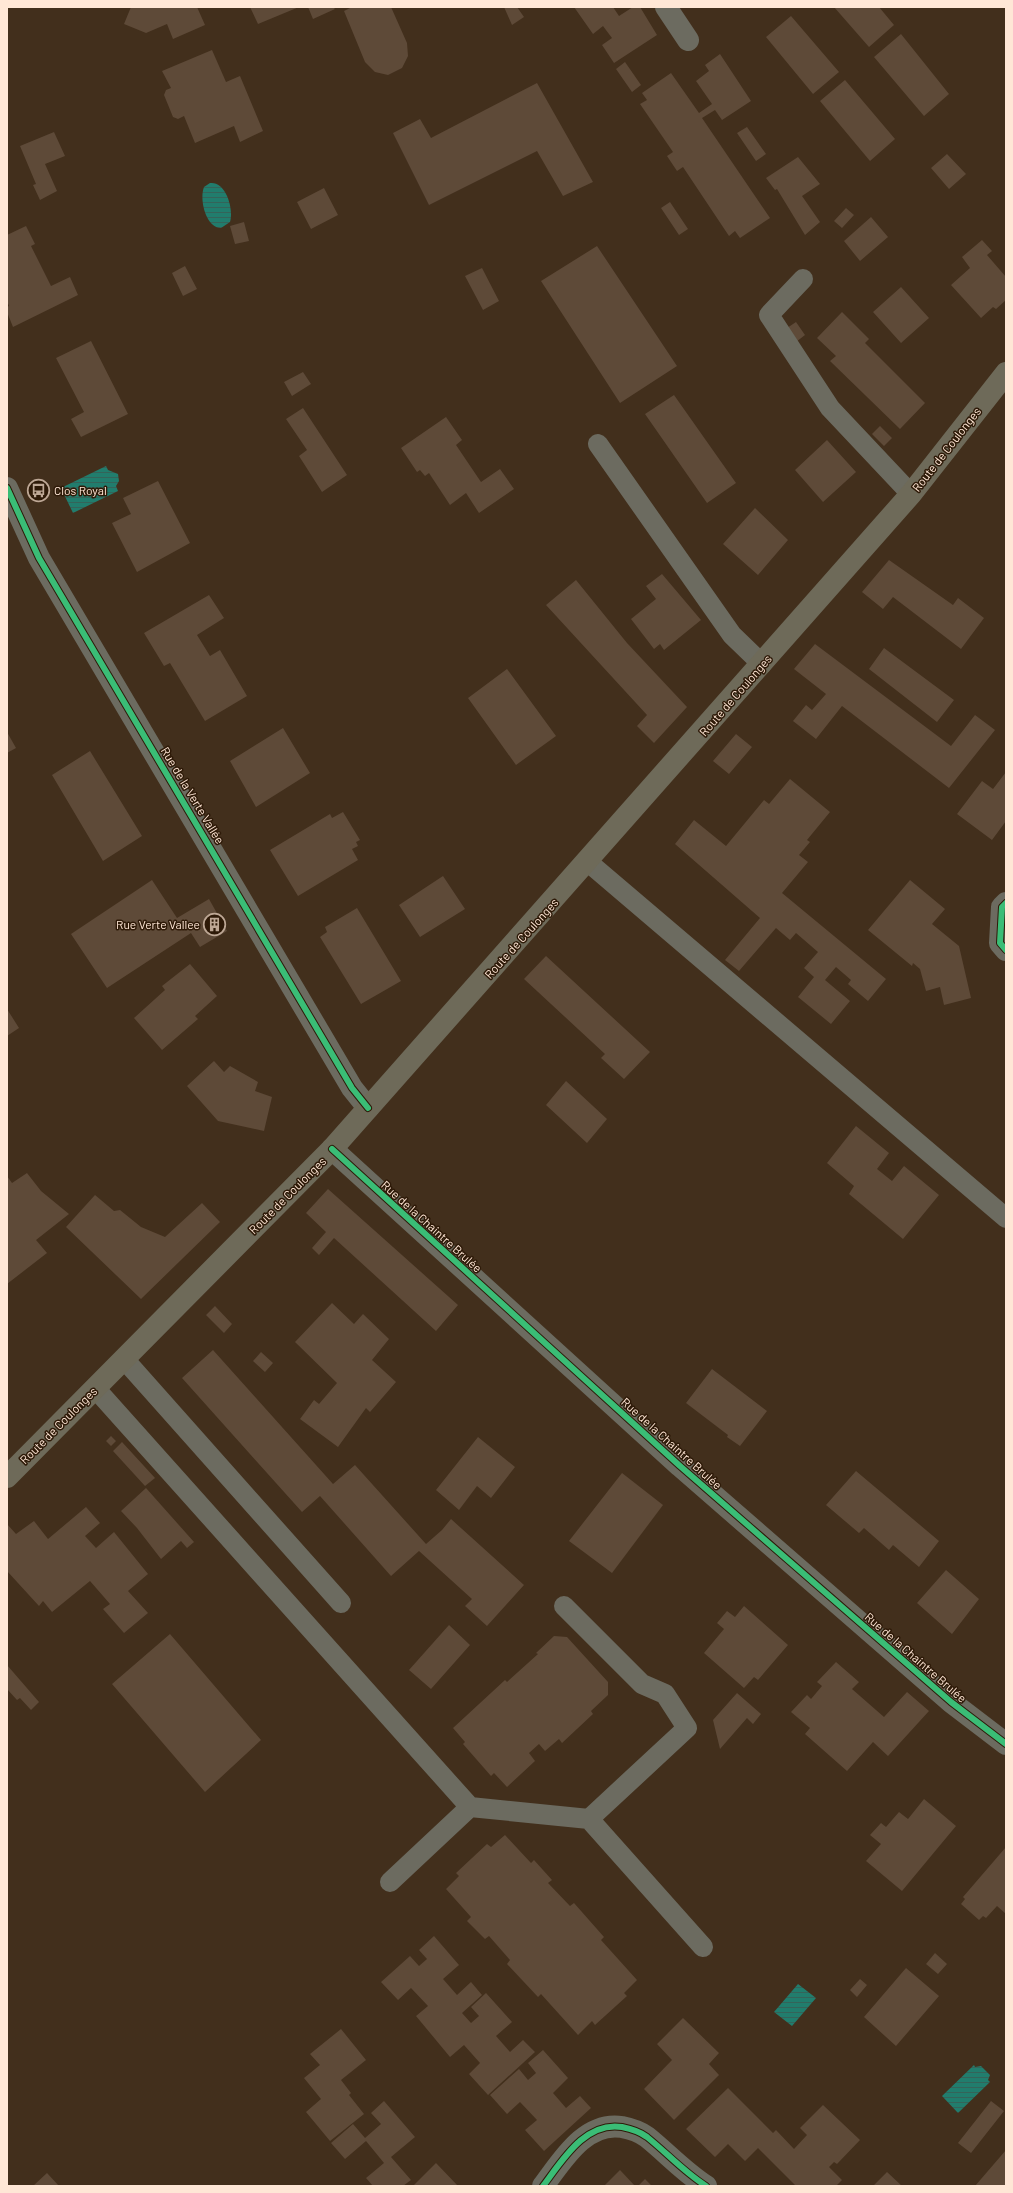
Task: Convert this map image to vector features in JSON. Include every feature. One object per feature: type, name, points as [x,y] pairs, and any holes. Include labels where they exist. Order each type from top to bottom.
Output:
[{"type":"main road","name":"Route de Coulonges","points":[[7,1476],[332,1149],[588,862],[911,494],[1006,374]]},
{"type":"street","points":[[666,7],[688,40]]},
{"type":"street","name":"Rue de la Verte Vallée","points":[[7,488],[39,558],[352,1088],[368,1108]]},
{"type":"street","points":[[1006,902],[1002,907],[1000,943],[1006,950]]},
{"type":"street","name":"Rue de la Chaintre Brulée","points":[[332,1149],[680,1466],[951,1702],[1006,1744]]},
{"type":"street","points":[[543,2186],[578,2142],[593,2132],[617,2126],[636,2129],[647,2137],[687,2174],[706,2186]]},
{"type":"lane","points":[[803,279],[769,315],[830,408],[911,494]]},
{"type":"lane","points":[[598,444],[732,634],[762,664]]},
{"type":"lane","points":[[588,862],[1006,1218]]},
{"type":"lane","points":[[124,1359],[341,1603]]},
{"type":"lane","points":[[95,1388],[470,1807],[589,1818],[703,1947]]},
{"type":"lane","points":[[564,1606],[642,1684],[665,1694],[687,1728],[589,1818]]},
{"type":"lane","points":[[390,1882],[470,1807]]},
{"type":"water","points":[[210,183],[220,186],[228,197],[230,203],[230,222],[221,228],[216,227],[211,223],[203,206],[202,199],[204,187]]},
{"type":"water","points":[[106,466],[108,470],[118,474],[119,481],[116,486],[118,491],[73,513],[61,488]]},
{"type":"water","points":[[798,1984],[816,1998],[792,2026],[774,2012]]},
{"type":"water","points":[[974,2065],[975,2067],[981,2066],[990,2075],[988,2080],[990,2082],[958,2113],[942,2096]]},
{"type":"building","points":[[131,7],[197,7],[205,25],[173,39],[167,24],[146,33],[124,24]]},
{"type":"building","points":[[250,7],[299,7],[258,24]]},
{"type":"building","points":[[308,7],[333,7],[335,9],[313,19]]},
{"type":"building","points":[[352,7],[391,7],[407,43],[408,56],[402,68],[388,75],[375,72],[365,62],[344,11]]},
{"type":"building","points":[[504,7],[517,7],[524,17],[512,25]]},
{"type":"building","points":[[574,7],[613,7],[619,16],[633,7],[640,7],[657,35],[614,63],[602,45],[612,38],[603,26],[593,34]]},
{"type":"building","points":[[834,7],[879,7],[894,25],[869,47]]},
{"type":"building","points":[[791,16],[839,72],[813,94],[766,37]]},
{"type":"building","points":[[901,34],[949,94],[924,116],[874,57]]},
{"type":"building","points":[[212,50],[226,82],[240,76],[263,131],[240,142],[234,126],[195,143],[184,116],[178,119],[173,117],[164,95],[166,90],[171,88],[162,71]]},
{"type":"building","points":[[720,54],[751,101],[722,120],[715,110],[702,118],[770,218],[740,238],[735,231],[729,236],[683,167],[677,171],[667,156],[673,152],[640,104],[647,100],[642,93],[671,73],[699,113],[712,104],[696,81],[709,71],[705,65]]},
{"type":"building","points":[[625,62],[641,85],[632,92],[616,69]]},
{"type":"building","points":[[845,80],[895,139],[870,161],[820,101]]},
{"type":"building","points":[[537,83],[593,182],[563,196],[537,151],[429,205],[393,133],[420,119],[431,138]]},
{"type":"building","points":[[747,127],[766,154],[756,161],[737,133]]},
{"type":"building","points":[[54,132],[65,156],[45,164],[57,191],[40,200],[33,185],[36,184],[20,146]]},
{"type":"building","points":[[947,154],[966,174],[949,189],[931,168]]},
{"type":"building","points":[[798,157],[820,184],[802,196],[820,222],[805,235],[777,189],[775,190],[766,178]]},
{"type":"building","points":[[324,188],[338,215],[311,229],[297,202]]},
{"type":"building","points":[[670,202],[688,229],[679,235],[661,208]]},
{"type":"building","points":[[846,208],[854,215],[842,228],[834,221]]},
{"type":"building","points":[[871,217],[888,237],[860,261],[844,241]]},
{"type":"building","points":[[244,222],[249,241],[235,244],[230,226]]},
{"type":"building","points":[[26,226],[35,244],[31,246],[51,286],[70,277],[78,295],[13,327],[7,312],[7,307],[9,306],[7,301],[7,235]]},
{"type":"building","points":[[982,240],[992,251],[987,255],[1006,277],[1006,300],[996,309],[993,307],[981,318],[951,285],[970,268],[962,257]]},
{"type":"building","points":[[597,246],[677,366],[620,403],[541,281]]},
{"type":"building","points":[[185,266],[197,289],[183,296],[172,273]]},
{"type":"building","points":[[482,268],[499,301],[483,310],[465,276]]},
{"type":"building","points":[[901,287],[929,318],[901,343],[873,312]]},
{"type":"building","points":[[842,312],[869,339],[865,343],[925,403],[900,429],[830,361],[836,356],[817,338]]},
{"type":"building","points":[[796,322],[805,335],[796,342],[787,328]]},
{"type":"building","points":[[91,341],[128,414],[81,437],[71,419],[84,412],[56,358]]},
{"type":"building","points":[[303,372],[311,384],[292,396],[284,382]]},
{"type":"building","points":[[674,395],[736,483],[707,503],[645,414]]},
{"type":"building","points":[[303,408],[347,475],[322,492],[299,456],[307,450],[286,419]]},
{"type":"building","points":[[446,417],[462,440],[456,445],[481,482],[500,469],[514,489],[479,513],[466,493],[450,505],[429,473],[425,476],[420,470],[417,472],[401,448]]},
{"type":"building","points":[[880,426],[892,438],[884,446],[872,434]]},
{"type":"building","points":[[827,440],[856,472],[823,502],[795,470]]},
{"type":"building","points":[[158,481],[190,543],[137,572],[112,523],[131,514],[123,498]]},
{"type":"building","points":[[755,508],[788,540],[758,575],[723,544]]},
{"type":"building","points":[[889,560],[953,605],[958,598],[984,618],[961,649],[893,597],[883,609],[862,592]]},
{"type":"building","points":[[662,574],[701,620],[664,650],[660,644],[654,649],[631,619],[656,599],[646,586]]},
{"type":"building","points":[[576,580],[627,643],[687,707],[654,743],[637,726],[647,715],[546,605]]},
{"type":"building","points":[[209,595],[224,618],[197,635],[210,656],[220,650],[247,696],[205,721],[170,663],[164,666],[144,633]]},
{"type":"building","points":[[815,644],[951,746],[975,715],[995,730],[949,788],[842,706],[816,739],[793,721],[806,705],[812,710],[826,694],[794,669]]},
{"type":"building","points":[[884,648],[954,700],[937,722],[869,669]]},
{"type":"building","points":[[507,669],[556,736],[516,765],[468,698]]},
{"type":"building","points":[[283,728],[310,773],[256,807],[230,761]]},
{"type":"building","points":[[7,732],[16,748],[7,753]]},
{"type":"building","points":[[736,734],[752,747],[729,774],[713,761]]},
{"type":"building","points":[[90,751],[142,836],[103,861],[52,775]]},
{"type":"building","points":[[1006,772],[1006,821],[992,840],[957,814],[982,781],[993,789]]},
{"type":"building","points":[[790,779],[830,812],[807,840],[810,842],[799,855],[808,862],[782,893],[886,979],[868,1001],[848,984],[851,980],[836,967],[825,980],[850,1001],[831,1024],[798,997],[814,977],[804,968],[818,952],[796,933],[790,940],[776,928],[739,971],[725,960],[760,918],[675,844],[694,820],[726,846],[764,800],[769,804]]},
{"type":"building","points":[[343,812],[360,840],[356,842],[358,846],[352,849],[358,860],[298,896],[270,850],[330,814],[332,818]]},
{"type":"building","points":[[443,876],[465,909],[420,937],[399,905]]},
{"type":"building","points":[[152,880],[177,918],[209,899],[227,931],[200,947],[191,933],[107,988],[71,934]]},
{"type":"building","points":[[910,880],[945,909],[932,924],[959,946],[971,998],[944,1005],[940,987],[926,991],[920,969],[913,963],[912,966],[868,930]]},
{"type":"building","points":[[357,908],[401,981],[361,1004],[320,937],[327,932],[325,927]]},
{"type":"building","points":[[546,956],[650,1052],[624,1079],[601,1058],[605,1054],[524,979]]},
{"type":"building","points":[[190,964],[217,996],[195,1016],[198,1019],[162,1050],[134,1018],[165,990],[162,986]]},
{"type":"building","points":[[7,1009],[19,1028],[7,1036]]},
{"type":"building","points":[[214,1061],[224,1072],[230,1066],[258,1082],[255,1091],[272,1097],[264,1131],[218,1121],[187,1086]]},
{"type":"building","points":[[566,1081],[607,1119],[587,1143],[546,1105]]},
{"type":"building","points":[[856,1126],[889,1153],[877,1169],[892,1181],[904,1166],[939,1195],[903,1239],[849,1194],[854,1186],[827,1163]]},
{"type":"building","points":[[27,1173],[41,1191],[69,1214],[36,1240],[47,1253],[7,1284],[7,1176],[12,1183]]},
{"type":"building","points":[[328,1189],[458,1305],[436,1331],[334,1238],[319,1255],[312,1248],[326,1232],[306,1213]]},
{"type":"building","points":[[95,1195],[114,1211],[120,1210],[141,1227],[165,1237],[202,1203],[220,1222],[141,1299],[66,1227]]},
{"type":"building","points":[[332,1303],[354,1324],[363,1314],[389,1339],[372,1360],[396,1382],[370,1412],[366,1408],[338,1447],[300,1419],[314,1400],[319,1404],[337,1383],[295,1342]]},
{"type":"building","points":[[215,1306],[232,1324],[224,1333],[206,1315]]},
{"type":"building","points":[[213,1350],[333,1484],[355,1465],[426,1544],[442,1530],[451,1519],[524,1585],[487,1626],[465,1606],[472,1599],[419,1551],[391,1576],[320,1496],[302,1512],[182,1378]]},
{"type":"building","points":[[261,1352],[273,1363],[265,1372],[253,1361]]},
{"type":"building","points":[[712,1369],[767,1411],[740,1446],[686,1403]]},
{"type":"building","points":[[111,1436],[116,1441],[111,1446],[106,1441]]},
{"type":"building","points":[[478,1437],[515,1467],[491,1498],[477,1486],[459,1510],[436,1490]]},
{"type":"building","points":[[122,1442],[155,1478],[145,1486],[113,1451]]},
{"type":"building","points":[[856,1471],[939,1541],[919,1567],[893,1545],[889,1550],[864,1528],[859,1533],[826,1505]]},
{"type":"building","points":[[622,1473],[663,1505],[612,1573],[569,1541]]},
{"type":"building","points":[[146,1488],[194,1542],[187,1548],[181,1541],[161,1559],[137,1528],[121,1511]]},
{"type":"building","points":[[86,1507],[100,1523],[85,1536],[96,1548],[114,1532],[148,1574],[128,1591],[148,1613],[124,1633],[103,1609],[110,1604],[90,1581],[52,1612],[43,1601],[39,1606],[7,1571],[7,1524],[16,1534],[34,1521],[48,1539]]},
{"type":"building","points":[[946,1570],[979,1599],[952,1634],[917,1603]]},
{"type":"building","points":[[744,1606],[788,1645],[758,1680],[754,1677],[744,1688],[704,1653],[724,1629],[717,1623],[727,1611],[735,1617]]},
{"type":"building","points":[[449,1625],[470,1645],[431,1689],[409,1670]]},
{"type":"building","points":[[170,1634],[261,1740],[205,1792],[112,1684]]},
{"type":"building","points":[[554,1636],[567,1637],[608,1682],[608,1695],[591,1711],[593,1714],[562,1743],[559,1739],[545,1751],[539,1744],[529,1753],[535,1761],[507,1787],[494,1773],[491,1776],[463,1744],[465,1742],[453,1728],[505,1680],[507,1682],[538,1654],[536,1653]]},
{"type":"building","points":[[836,1662],[859,1682],[852,1689],[884,1717],[907,1692],[929,1711],[888,1756],[873,1742],[847,1771],[805,1734],[810,1728],[791,1712],[807,1695],[811,1699],[822,1686],[817,1682]]},
{"type":"building","points":[[7,1665],[39,1702],[31,1710],[20,1698],[17,1700],[7,1689]]},
{"type":"building","points":[[737,1693],[761,1714],[753,1724],[747,1718],[720,1749],[713,1720]]},
{"type":"building","points":[[924,1799],[956,1826],[902,1891],[866,1861],[881,1844],[870,1835],[881,1823],[886,1827],[899,1812],[908,1819]]},
{"type":"building","points":[[505,1835],[531,1863],[534,1860],[552,1880],[548,1883],[570,1906],[574,1903],[604,1937],[601,1940],[637,1980],[624,1993],[627,1996],[595,2025],[592,2021],[578,2035],[541,1994],[538,1997],[507,1964],[510,1960],[489,1936],[485,1939],[467,1921],[471,1917],[446,1889],[459,1876],[456,1873],[487,1844],[491,1847]]},
{"type":"building","points":[[1006,1847],[1006,1914],[997,1906],[986,1918],[983,1916],[979,1920],[961,1904],[965,1899],[963,1897]]},
{"type":"building","points":[[434,1936],[459,1965],[443,1979],[457,1995],[471,1982],[482,1995],[462,2013],[471,2023],[479,2016],[471,2007],[486,1993],[512,2022],[496,2036],[510,2052],[523,2040],[535,2052],[488,2095],[469,2074],[480,2063],[464,2045],[450,2057],[416,2016],[428,2006],[411,1988],[398,2000],[381,1982],[410,1956],[419,1966],[427,1959],[419,1950]]},
{"type":"building","points":[[935,1953],[947,1964],[938,1974],[926,1964]]},
{"type":"building","points":[[906,1968],[939,1996],[896,2046],[864,2017]]},
{"type":"building","points":[[860,1979],[867,1985],[857,1997],[850,1990]]},
{"type":"building","points":[[683,2018],[719,2053],[709,2064],[719,2075],[674,2120],[644,2089],[672,2060],[657,2044]]},
{"type":"building","points":[[341,2029],[366,2060],[341,2080],[351,2093],[349,2095],[364,2114],[330,2141],[306,2112],[321,2099],[304,2078],[320,2065],[310,2054]]},
{"type":"building","points":[[543,2050],[568,2078],[553,2093],[566,2108],[580,2096],[591,2108],[544,2151],[525,2130],[537,2120],[520,2102],[507,2114],[490,2095],[519,2069],[528,2080],[536,2073],[528,2063]]},
{"type":"building","points":[[728,2088],[773,2133],[776,2130],[794,2149],[807,2135],[800,2128],[823,2105],[860,2140],[837,2164],[834,2162],[829,2167],[842,2180],[836,2186],[796,2186],[758,2148],[745,2161],[728,2144],[715,2157],[686,2129]]},
{"type":"building","points":[[384,2101],[415,2137],[391,2157],[411,2180],[403,2186],[373,2186],[366,2178],[384,2163],[366,2141],[345,2159],[331,2143],[353,2124],[365,2138],[381,2124],[371,2113]]},
{"type":"building","points":[[991,2101],[1004,2111],[971,2153],[958,2143]]},
{"type":"building","points":[[1006,2150],[1006,2186],[975,2186]]},
{"type":"building","points":[[436,2163],[458,2186],[413,2186]]},
{"type":"building","points":[[620,2170],[635,2186],[604,2186]]},
{"type":"building","points":[[887,2172],[902,2186],[873,2186]]},
{"type":"building","points":[[47,2173],[59,2186],[33,2186]]},
{"type":"building","points":[[645,2179],[652,2186],[638,2186]]},
{"type":"cycle path","points":[[7,488],[39,558],[352,1088],[368,1108]]},
{"type":"cycle path","points":[[1006,903],[1002,907],[1000,943],[1006,950]]},
{"type":"cycle path","points":[[332,1149],[680,1466],[951,1702],[1006,1744]]},
{"type":"cycle path","points":[[543,2186],[558,2165],[586,2136],[597,2130],[609,2127],[622,2127],[635,2130],[644,2135],[690,2175],[706,2186]]},
{"type":"place","name":"Clos Royal","points":[[38,490]]},
{"type":"place","name":"Rue Verte Vallee","points":[[215,924]]}]
